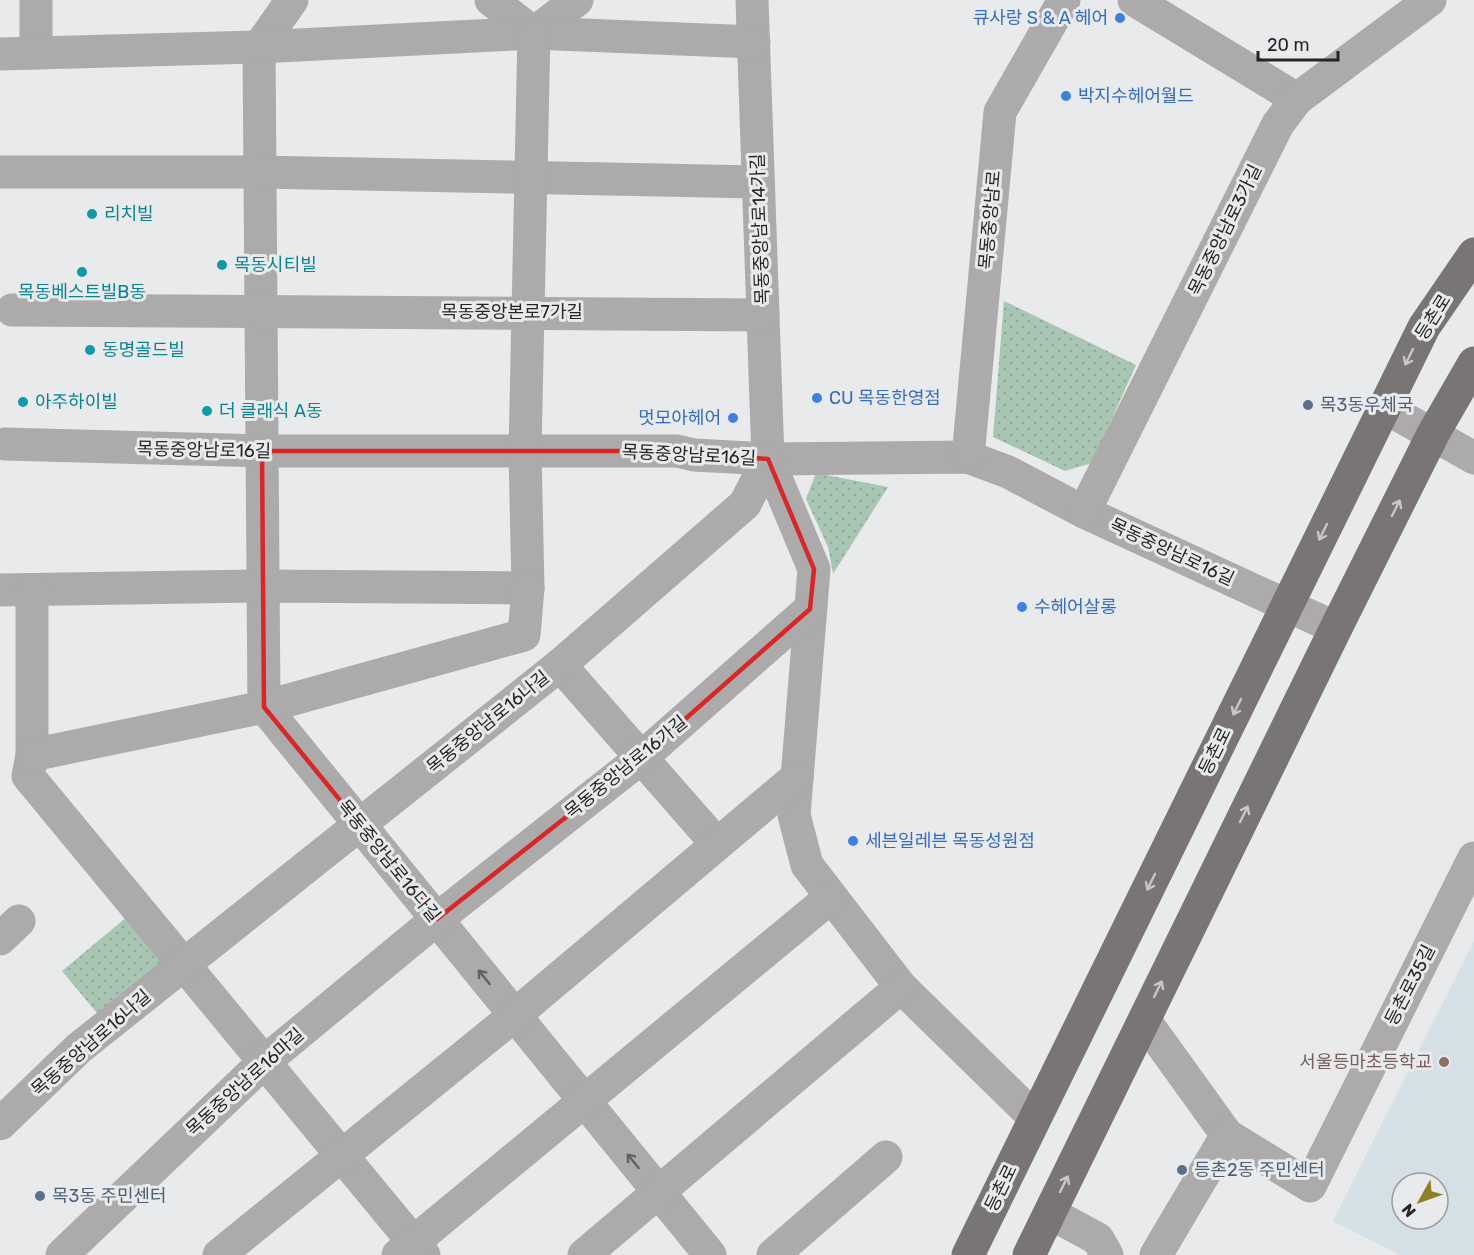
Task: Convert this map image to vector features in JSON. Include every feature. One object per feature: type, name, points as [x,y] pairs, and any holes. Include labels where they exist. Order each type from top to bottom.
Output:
[{"type":"main road","name":"등촌로","points":[[968,1255],[1424,327],[1474,254]]},
{"type":"main road","points":[[1029,1255],[1336,628],[1433,434],[1474,363]]},
{"type":"street","points":[[36,0],[36,53]]},
{"type":"street","points":[[491,0],[534,33]]},
{"type":"street","points":[[534,33],[577,0]]},
{"type":"street","name":"목동중앙남로14가길","points":[[752,0],[768,459]]},
{"type":"street","name":"목동중앙남로","points":[[968,457],[1000,112],[1064,0]]},
{"type":"street","points":[[1134,0],[1297,99]]},
{"type":"street","name":"목동중앙남로3가길","points":[[1084,512],[1278,124],[1297,99],[1430,0]]},
{"type":"street","points":[[264,707],[259,47],[281,4]]},
{"type":"street","points":[[0,54],[259,47],[534,33],[754,42]]},
{"type":"street","points":[[32,755],[264,707],[524,635],[528,588],[525,452],[534,33]]},
{"type":"street","points":[[0,171],[260,172],[759,182]]},
{"type":"street","name":"목동중앙본로7가길","points":[[12,310],[763,315]]},
{"type":"street","points":[[1384,407],[1474,458]]},
{"type":"street","name":"목동중앙남로16길","points":[[5,444],[262,451],[677,451],[694,455],[768,459],[968,457],[1008,472],[1084,512],[1336,628]]},
{"type":"street","points":[[768,459],[814,569],[794,815],[807,866],[901,987],[1035,1118]]},
{"type":"street","name":"목동중앙남로16나길","points":[[0,1124],[79,1048],[560,665],[745,504],[768,459]]},
{"type":"street","points":[[0,590],[263,586],[528,588]]},
{"type":"street","points":[[32,590],[32,755],[28,776],[342,1156],[411,1251],[585,1101],[831,897]]},
{"type":"street","name":"목동중앙남로16가길","points":[[436,919],[641,758],[810,609]]},
{"type":"street","points":[[560,665],[717,844]]},
{"type":"street","name":"목동중앙남로16다길","points":[[264,707],[710,1255]]},
{"type":"street","points":[[219,1255],[515,1015],[797,777]]},
{"type":"street","name":"등촌로35길","points":[[1145,1021],[1227,1135],[1310,1186],[1474,858]]},
{"type":"street","name":"목동중앙남로16마길","points":[[62,1255],[264,1062],[436,919]]},
{"type":"street","points":[[584,1255],[901,987]]},
{"type":"street","points":[[1156,1255],[1227,1135]]},
{"type":"street","points":[[773,1255],[886,1157]]},
{"type":"street","points":[[1050,1213],[1098,1239],[1107,1255]]},
{"type":"highlighted area","points":[[262,451],[677,451],[768,459],[814,569],[810,609],[641,758],[437,919],[264,707]]},
{"type":"shaded area","name":"서울등마초등학교","points":[[1474,941],[1474,1255],[1400,1255],[1333,1221]]},
{"type":"green space","points":[[1004,301],[1136,365],[1092,463],[1065,471],[993,437]]},
{"type":"green space","points":[[816,473],[888,487],[833,574],[828,547],[806,499]]},
{"type":"green space","points":[[128,916],[168,964],[102,1019],[62,971]]},
{"type":"place","name":"큐사랑 S & A 헤어","points":[[1120,18]]},
{"type":"place","name":"박지수헤어월드","points":[[1066,96]]},
{"type":"place","name":"리치빌","points":[[92,214]]},
{"type":"place","name":"목동시티빌","points":[[222,265]]},
{"type":"place","name":"목동베스트빌B동","points":[[82,272]]},
{"type":"place","name":"동명골드빌","points":[[90,350]]},
{"type":"place","name":"CU 목동한영점","points":[[817,398]]},
{"type":"place","name":"아주하이빌","points":[[23,402]]},
{"type":"place","name":"목3동우체국","points":[[1308,405]]},
{"type":"place","name":"더 클래식 A동","points":[[207,411]]},
{"type":"place","name":"멋모아헤어","points":[[733,418]]},
{"type":"place","name":"수헤어살롱","points":[[1022,607]]},
{"type":"place","name":"세븐일레븐 목동성원점","points":[[853,841]]},
{"type":"place","name":"서울등마초등학교","points":[[1444,1062]]},
{"type":"place","name":"등촌2동 주민센터","points":[[1182,1170]]},
{"type":"place","name":"목3동 주민센터","points":[[40,1196]]}]
